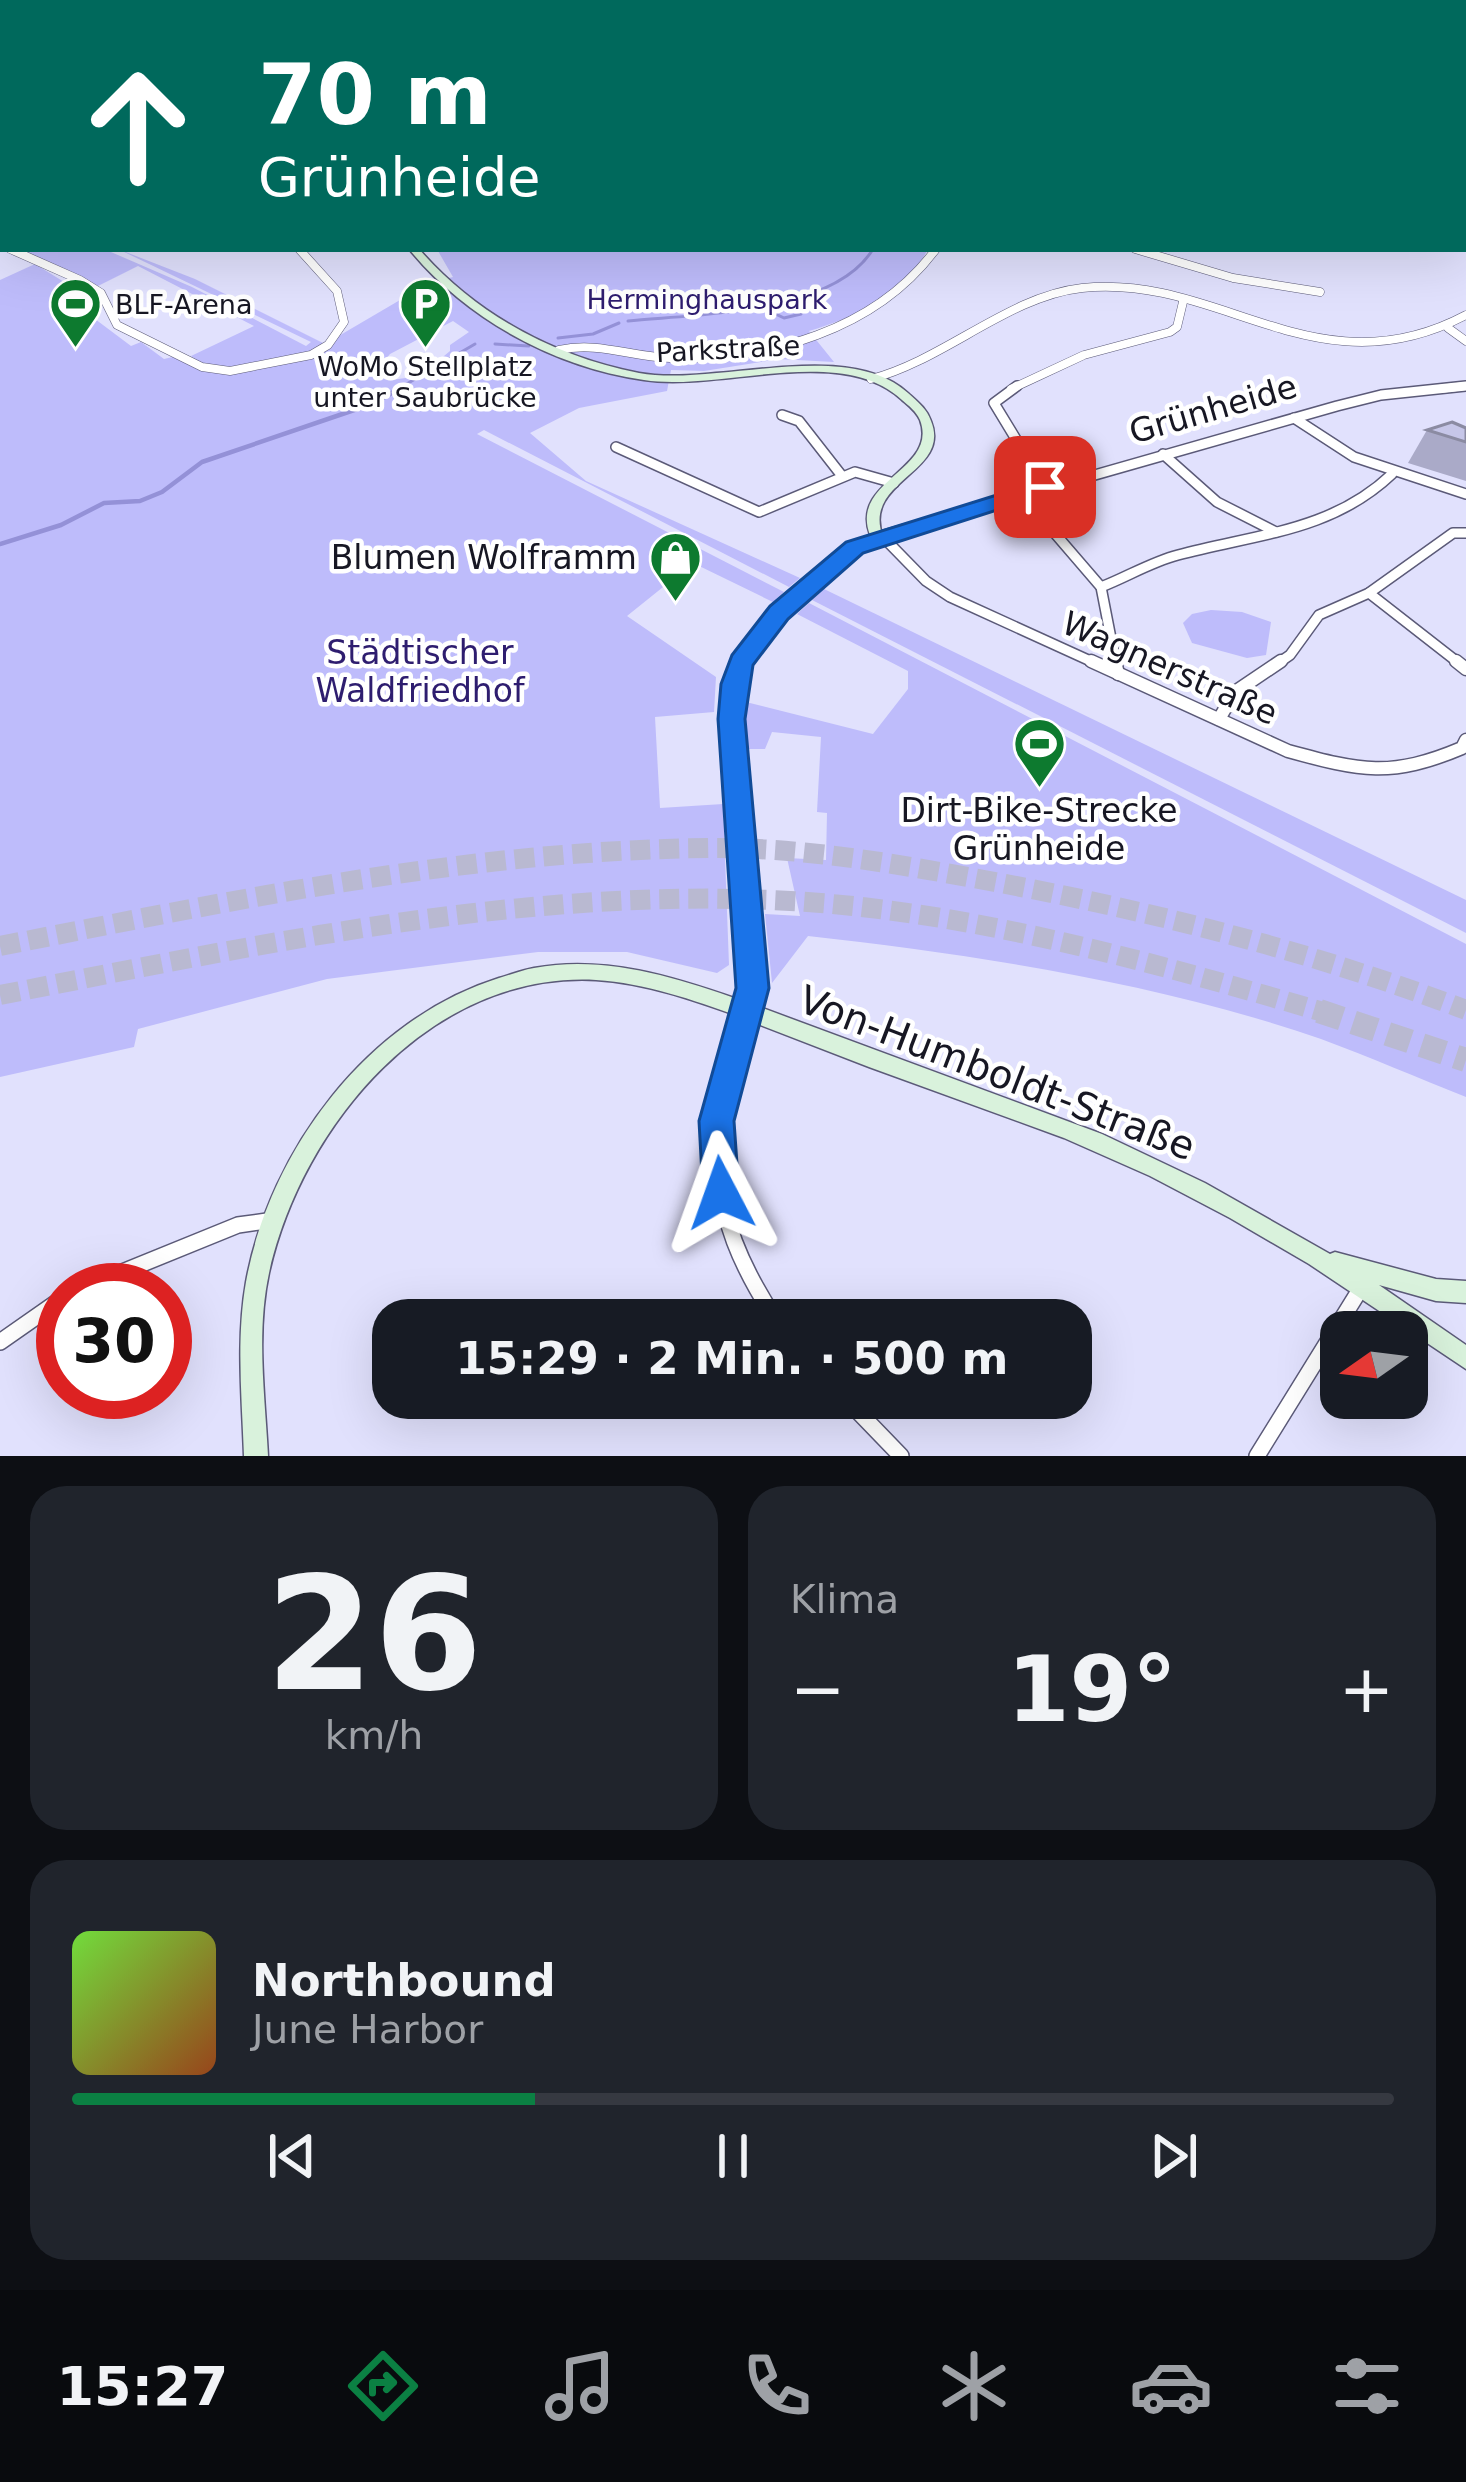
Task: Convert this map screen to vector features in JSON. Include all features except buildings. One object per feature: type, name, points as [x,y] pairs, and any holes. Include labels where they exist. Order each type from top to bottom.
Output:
[{"type":"street","points":[[1181,0],[1222,0]]},
{"type":"street","points":[[17,252],[101,293],[117,325],[202,367],[230,371],[316,353],[344,322],[337,291],[302,252]]},
{"type":"street","name":"Parkstraße","points":[[417,252],[446,285],[482,310],[576,356],[646,377],[680,380],[806,369],[871,379],[914,403],[929,430],[925,452],[872,512],[879,536]]},
{"type":"street","points":[[560,350],[601,344],[681,358],[775,345],[868,314],[903,292],[934,252]]},
{"type":"street","points":[[1145,252],[1233,278],[1320,292]]},
{"type":"street","points":[[871,379],[907,371],[1064,290],[1116,288],[1330,340],[1406,338],[1448,328],[1466,315]]},
{"type":"street","points":[[1045,487],[994,404],[1002,393],[1084,355],[1170,332],[1177,327],[1183,302]]},
{"type":"street","points":[[1448,328],[1466,341]]},
{"type":"street","points":[[576,356],[601,344]]},
{"type":"street","name":"Grünheide","points":[[746,1014],[752,964],[732,698],[748,649],[814,581],[843,556],[879,536],[1381,394],[1466,386]]},
{"type":"street","points":[[782,415],[799,421],[842,476]]},
{"type":"street","points":[[1294,418],[1323,443],[1392,474],[1466,494]]},
{"type":"street","points":[[616,448],[759,512],[842,476],[866,472],[894,483]]},
{"type":"street","points":[[1163,454],[1217,502],[1276,532]]},
{"type":"street","points":[[1101,586],[1171,556],[1346,512],[1392,474]]},
{"type":"street","points":[[1021,494],[1101,586],[1118,674]]},
{"type":"street","points":[[1219,719],[1235,692],[1290,655],[1318,615],[1369,593],[1453,533],[1466,533]]},
{"type":"street","name":"Wagnerstraße","points":[[879,536],[950,597],[1288,751],[1353,767],[1414,768],[1465,746]]},
{"type":"street","points":[[1369,593],[1466,669]]},
{"type":"street","name":"Von-Humboldt-Straße","points":[[256,1456],[251,1332],[258,1274],[274,1220],[304,1155],[344,1098],[391,1050],[464,998],[527,978],[592,972],[665,986],[746,1014],[1081,1135],[1156,1168],[1364,1280],[1466,1358]]},
{"type":"street","points":[[746,1014],[717,1121],[716,1167],[731,1235],[763,1299]]},
{"type":"street","points":[[144,1263],[238,1225],[274,1220]]},
{"type":"street","points":[[1257,1456],[1364,1280]]},
{"type":"street","name":"Von-Humboldt-Straße","points":[[1364,1280],[1466,1292]]},
{"type":"street","points":[[0,1342],[36,1317]]},
{"type":"street","points":[[865,1419],[901,1456]]},
{"type":"green space","points":[[24,252],[111,252],[192,287],[306,346],[311,342],[124,252],[195,279],[325,344],[429,283],[453,277],[439,252],[926,252],[906,279],[877,302],[809,331],[834,362],[779,359],[704,371],[671,370],[667,391],[579,408],[530,433],[586,481],[800,578],[789,587],[484,430],[477,434],[784,592],[773,602],[693,563],[627,616],[716,677],[714,712],[655,717],[660,808],[723,804],[729,965],[717,973],[627,952],[538,952],[327,979],[138,1029],[134,1047],[0,1077],[0,280],[35,264],[90,298],[95,319],[131,346],[141,342],[164,359],[177,356],[211,372],[191,356],[254,326],[138,266],[98,286]],"holes":[[[453,321],[469,332],[450,345],[450,351],[420,376],[391,380],[376,371],[390,354]]]},
{"type":"green space","points":[[824,589],[1466,900],[1466,933],[812,600]]},
{"type":"green space","points":[[809,603],[1466,944],[1466,1097],[1259,1019],[1132,987],[1002,962],[808,936],[772,983],[765,914],[800,916],[787,858],[826,860],[827,813],[817,812],[821,737],[772,732],[765,749],[747,749],[742,701],[873,734],[908,689],[908,671],[797,614]]},
{"type":"green space","points":[[1242,612],[1271,622],[1266,655],[1247,658],[1192,643],[1183,623],[1192,614]]},
{"type":"waterway","points":[[761,307],[828,287],[870,252]]},
{"type":"waterway","points":[[628,321],[761,307]]},
{"type":"waterway","points":[[761,307],[784,318],[801,314]]},
{"type":"waterway","points":[[558,338],[593,334],[619,323]]},
{"type":"waterway","points":[[398,389],[475,344]]},
{"type":"waterway","points":[[495,344],[529,346]]},
{"type":"waterway","points":[[376,402],[404,386]]},
{"type":"waterway","points":[[0,544],[61,525],[104,503],[140,501],[162,492],[202,462],[366,406]]},
{"type":"tunnel","points":[[0,946],[267,895],[446,867],[626,851],[752,849],[891,864],[1115,906],[1292,952],[1466,1010]]},
{"type":"tunnel","points":[[0,995],[287,941],[480,912],[577,903],[772,900],[913,914],[1054,940],[1330,1014]]},
{"type":"tunnel","points":[[1319,1011],[1466,1060]]},
{"type":"place","name":"WoMo Stellplatz unter Saubrücke","points":[[425,349]]},
{"type":"place","name":"BLF-Arena","points":[[76,350]]},
{"type":"place","name":"Blumen Wolframm","points":[[676,603]]},
{"type":"place","name":"Dirt-Bike-Strecke Grünheide","points":[[1039,789]]},
{"type":"route","points":[[721,1193],[717,1121],[752,988],[731,719],[741,662],[779,613],[855,547],[1045,487]]},
{"type":"park label","name":"Herminghauspark","points":[[707,299]]},
{"type":"park label","name":"Städtischer Waldfriedhof","points":[[420,671]]}]
